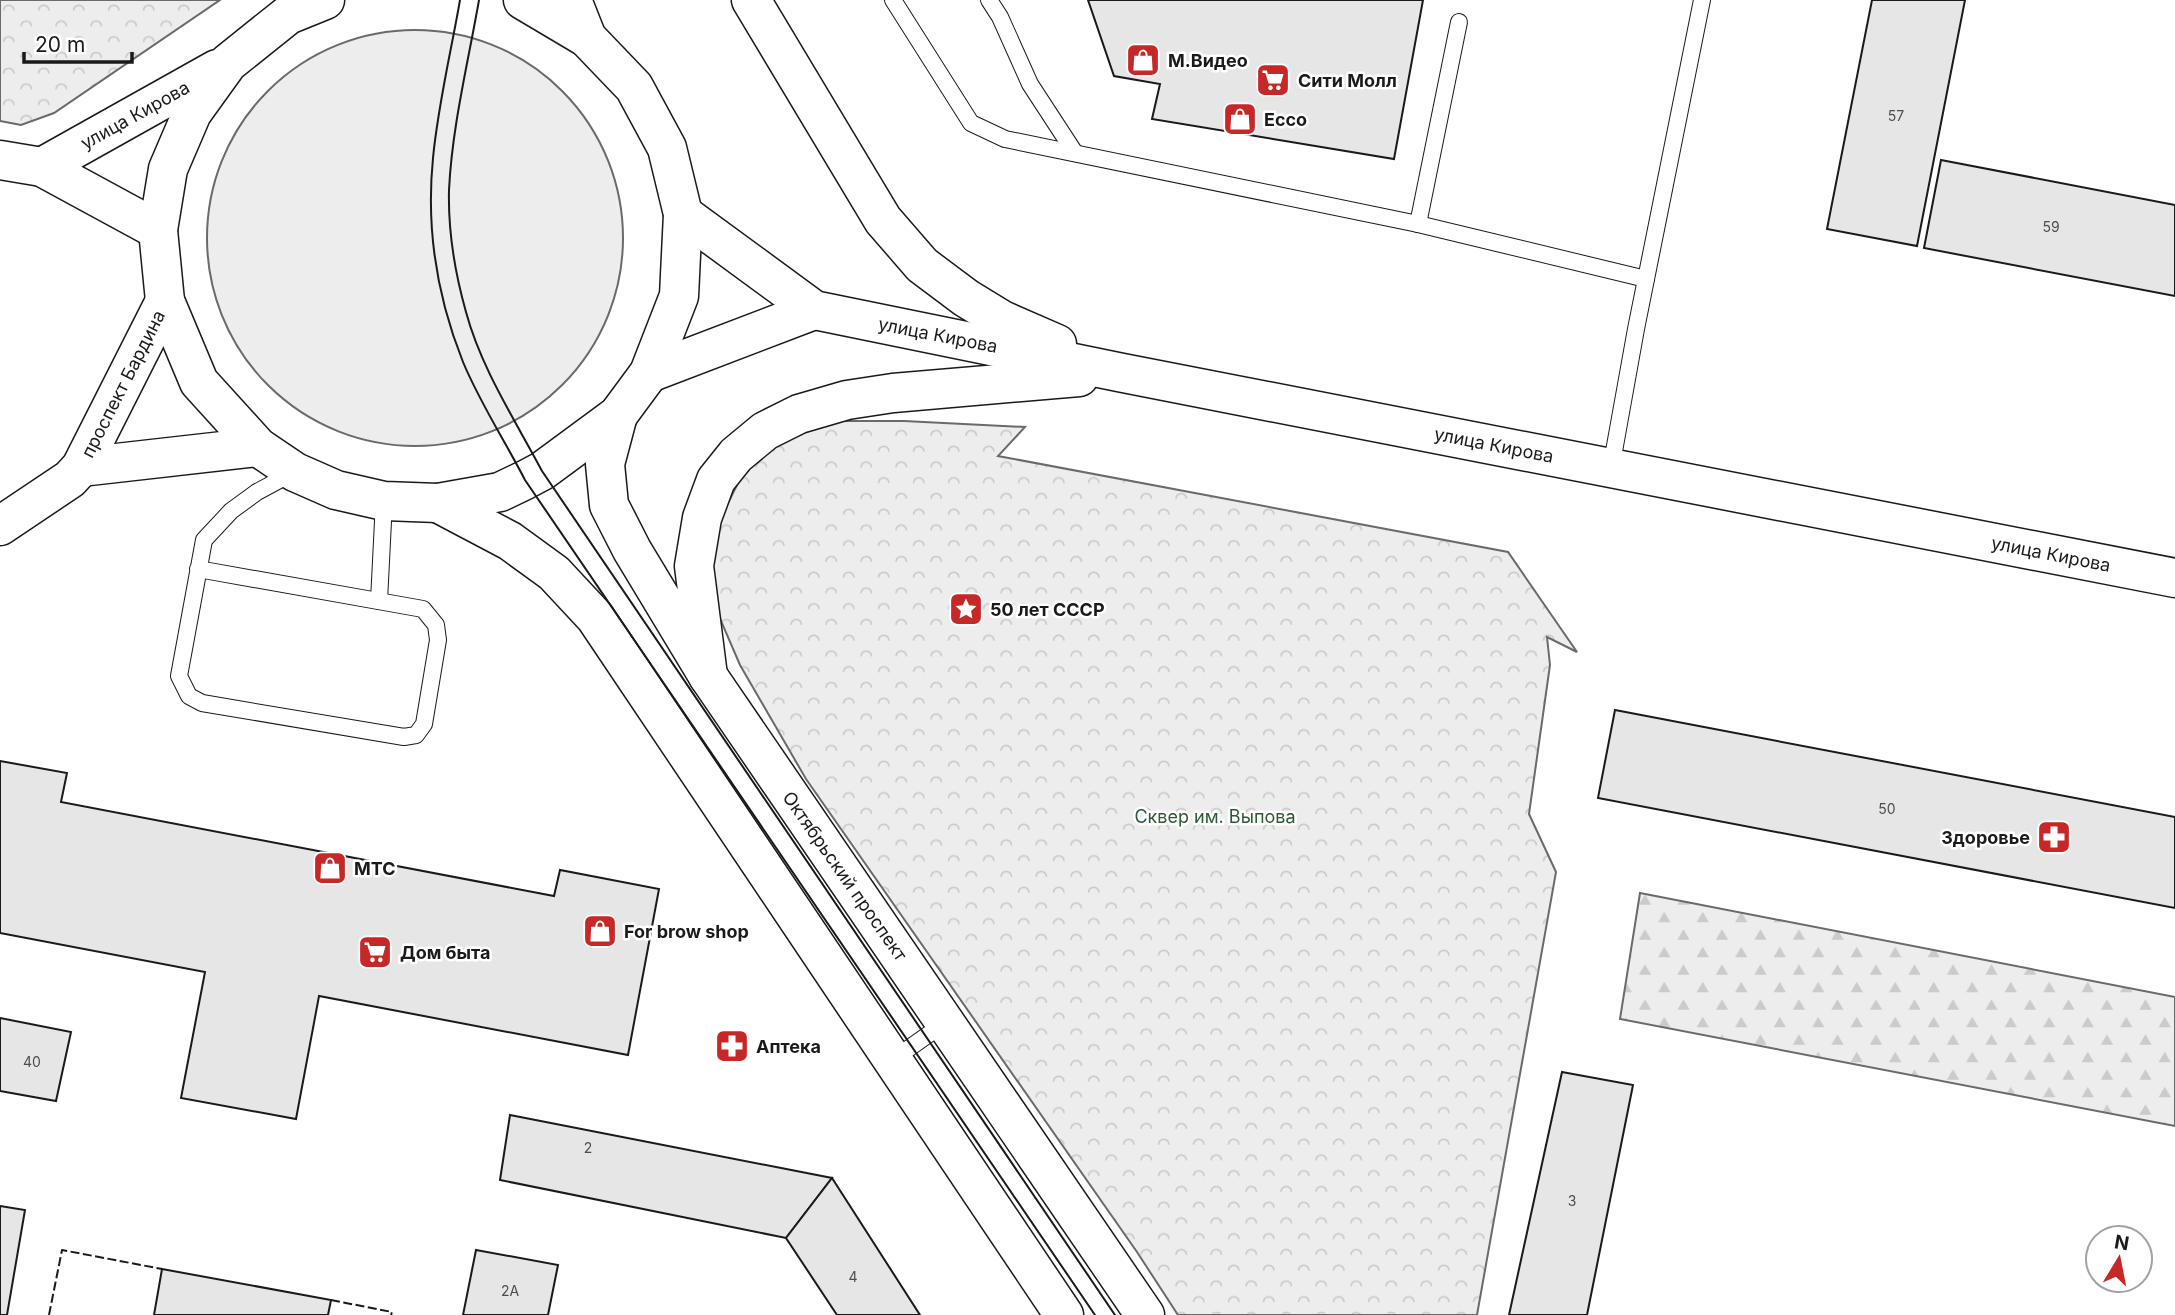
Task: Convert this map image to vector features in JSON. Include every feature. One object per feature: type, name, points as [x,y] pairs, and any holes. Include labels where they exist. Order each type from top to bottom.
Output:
[{"type":"main road","points":[[325,0],[288,15],[228,63],[192,113],[168,170],[158,230],[165,302],[199,382],[258,447],[295,472],[336,490],[384,501],[438,503],[500,492],[525,480],[542,471],[618,415],[649,373],[678,296],[683,214],[667,148],[634,87],[587,38],[523,0]]},
{"type":"main road","points":[[572,0],[587,38]]},
{"type":"main road","points":[[751,0],[883,220],[922,265],[965,299],[1002,320],[1123,373]]},
{"type":"main road","name":"улица Кирова","points":[[42,167],[228,63]]},
{"type":"main road","points":[[0,160],[42,167],[158,230]]},
{"type":"main road","name":"улица Кирова","points":[[683,214],[814,310],[1123,373],[2175,578]]},
{"type":"main road","name":"проспект Бардина","points":[[0,526],[70,479],[81,467],[165,302]]},
{"type":"main road","points":[[649,373],[814,310]]},
{"type":"main road","points":[[708,676],[694,566],[702,517],[716,480],[736,455],[765,431],[799,414],[858,398],[1123,373]]},
{"type":"main road","name":"Октябрьский проспект","points":[[618,415],[605,464],[609,505],[632,550],[708,676],[1145,1315]]},
{"type":"main road","name":"проспект Бардина","points":[[81,467],[258,447]]},
{"type":"main road","points":[[438,503],[510,541],[554,573],[595,617],[1063,1315]]},
{"type":"lane","points":[[893,0],[971,123],[1005,139],[1418,224],[1646,279]]},
{"type":"lane","points":[[989,0],[1000,17],[1030,83],[1075,153]]},
{"type":"lane","points":[[1611,468],[1702,0]]},
{"type":"lane","points":[[1418,224],[1459,22]]},
{"type":"lane","points":[[198,569],[423,609],[436,625],[438,640],[424,724],[416,735],[404,737],[202,704],[189,696],[179,676],[198,569],[204,540],[231,511],[257,492],[295,472]]},
{"type":"lane","points":[[379,601],[384,501]]},
{"type":"lane","points":[[891,1061],[946,1022]]},
{"type":"green space","points":[[0,0],[220,0],[54,113],[21,125],[0,121]]},
{"type":"green space","points":[[415,30],[456,34],[495,46],[531,65],[562,91],[588,122],[607,158],[619,197],[623,238],[619,279],[607,318],[588,354],[562,385],[531,411],[495,430],[456,442],[415,446],[374,442],[335,430],[299,411],[268,385],[242,354],[223,318],[211,279],[207,238],[211,197],[223,158],[242,122],[268,91],[299,65],[335,46],[374,34]]},
{"type":"green space","name":"Сквер им. Выпова","points":[[835,421],[904,421],[1025,427],[998,456],[1508,552],[1577,652],[1547,637],[1550,665],[1529,814],[1556,872],[1477,1315],[1178,1315],[1137,1252],[806,779],[740,665],[718,614],[709,566],[720,519],[742,475],[780,442]]},
{"type":"green space","points":[[1640,893],[2175,997],[2175,1126],[1620,1019]]},
{"type":"building","name":"Сити Молл","points":[[1088,0],[1423,0],[1394,159],[1152,119],[1160,84],[1114,76]]},
{"type":"building","points":[[1872,0],[1965,0],[1917,246],[1827,229]]},
{"type":"building","points":[[1941,160],[2175,205],[2175,296],[1924,248]]},
{"type":"building","points":[[1615,710],[2175,817],[2175,908],[1598,798]]},
{"type":"building","name":"Дом быта","points":[[0,761],[67,773],[61,802],[554,896],[560,870],[659,889],[628,1055],[319,996],[296,1119],[181,1098],[205,972],[0,933]]},
{"type":"building","points":[[0,1018],[71,1032],[56,1101],[0,1091]]},
{"type":"building","points":[[1562,1072],[1633,1085],[1587,1315],[1509,1315]]},
{"type":"building","points":[[510,1115],[832,1178],[786,1238],[500,1180]]},
{"type":"building","points":[[832,1178],[920,1315],[837,1315],[786,1238]]},
{"type":"building","points":[[0,1206],[25,1210],[7,1315],[0,1315]]},
{"type":"building","points":[[476,1250],[558,1265],[548,1315],[463,1315]]},
{"type":"building","points":[[162,1269],[331,1300],[328,1315],[154,1315]]},
{"type":"tram line","points":[[460,0],[435,138],[431,210],[436,262],[446,313],[470,377],[525,480],[1095,1315]]},
{"type":"tram line","points":[[479,0],[453,143],[449,205],[453,252],[462,297],[480,353],[542,471],[1115,1315]]},
{"type":"fence","points":[[49,1315],[62,1250],[162,1269]]},
{"type":"fence","points":[[331,1300],[392,1312],[391,1315]]},
{"type":"place","name":"М.Видео","points":[[1143,60]]},
{"type":"place","name":"Сити Молл","points":[[1273,80]]},
{"type":"place","name":"Ecco","points":[[1240,119]]},
{"type":"place","name":"50 лет СССР","points":[[966,609]]},
{"type":"place","name":"Здоровье","points":[[2054,837]]},
{"type":"place","name":"МТС","points":[[330,868]]},
{"type":"place","name":"For brow shop","points":[[600,931]]},
{"type":"place","name":"Дом быта","points":[[375,952]]},
{"type":"place","name":"Аптека","points":[[732,1046]]}]
